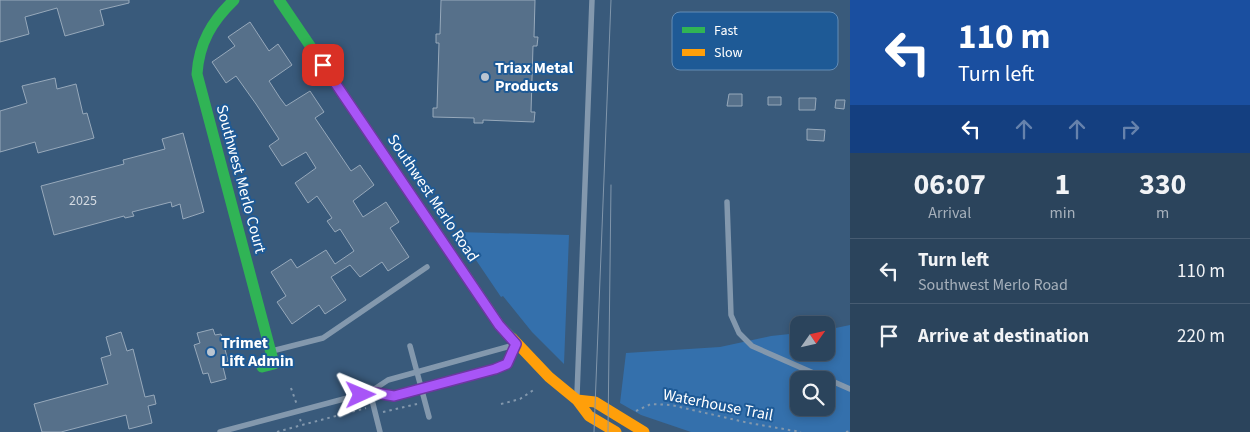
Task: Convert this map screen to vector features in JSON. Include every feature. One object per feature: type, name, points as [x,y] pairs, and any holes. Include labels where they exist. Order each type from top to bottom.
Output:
[{"type":"street","name":"Southwest Merlo Court","points":[[234,0],[218,15],[207,31],[200,46],[198,74],[271,352]]},
{"type":"street","name":"Southwest Merlo Road","points":[[280,0],[499,325],[549,377],[577,400],[589,416],[616,432]]},
{"type":"street","points":[[262,367],[274,364],[271,352]]},
{"type":"street","name":"Southwest Merlo Road","points":[[577,400],[595,402],[644,432]]},
{"type":"lane","points":[[577,400],[592,0]]},
{"type":"lane","points":[[727,202],[731,315],[739,333],[752,346],[850,389]]},
{"type":"lane","points":[[271,352],[323,338],[426,268]]},
{"type":"lane","points":[[220,432],[370,392],[388,380],[516,344]]},
{"type":"lane","points":[[370,392],[394,396],[507,364],[516,344]]},
{"type":"lane","points":[[410,346],[429,418]]},
{"type":"lane","points":[[370,392],[380,432]]},
{"type":"path","points":[[291,388],[302,426]]},
{"type":"path","points":[[501,404],[520,400],[534,390]]},
{"type":"path","points":[[277,432],[367,408],[383,412],[417,404]]},
{"type":"path","name":"Waterhouse Trail","points":[[634,413],[645,405],[663,404],[749,423],[801,432]]},
{"type":"path","points":[[846,432],[850,431]]},
{"type":"shaded area","points":[[457,232],[569,235],[564,364],[532,332],[503,296],[501,297]]},
{"type":"shaded area","points":[[850,325],[850,432],[691,432],[641,415],[620,403],[626,353],[720,347],[790,334],[790,361],[835,361],[835,328]]},
{"type":"building","points":[[0,0],[129,0],[129,3],[100,10],[104,25],[65,36],[57,8],[25,17],[29,34],[0,42]]},
{"type":"building","name":"Triax Metal Products","points":[[441,0],[535,0],[534,37],[538,37],[537,46],[533,46],[531,112],[535,112],[534,122],[483,120],[483,123],[474,123],[474,118],[433,117],[433,108],[437,108],[439,43],[436,43],[436,34],[440,34]]},
{"type":"building","points":[[250,22],[269,51],[278,44],[292,65],[269,81],[280,98],[286,106],[310,91],[324,112],[315,118],[351,171],[360,165],[374,185],[353,201],[363,217],[386,202],[399,222],[390,228],[409,257],[388,271],[382,262],[360,277],[350,265],[331,277],[346,300],[325,314],[319,305],[292,324],[277,302],[286,296],[271,272],[291,259],[297,268],[326,250],[335,264],[354,251],[340,229],[335,232],[327,221],[332,218],[317,196],[308,203],[295,183],[316,168],[306,152],[282,166],[269,146],[279,139],[256,104],[236,76],[226,83],[212,62],[235,46],[228,37]]},
{"type":"building","points":[[55,78],[57,89],[76,84],[83,114],[87,113],[94,138],[38,153],[35,142],[0,152],[0,111],[27,103],[22,86]]},
{"type":"building","points":[[729,94],[742,94],[742,106],[727,106]]},
{"type":"building","points":[[768,97],[781,97],[781,105],[768,105]]},
{"type":"building","points":[[799,98],[816,98],[815,110],[799,110]]},
{"type":"building","points":[[836,100],[845,100],[844,109],[835,108]]},
{"type":"building","points":[[807,129],[825,130],[824,141],[807,140]]},
{"type":"building","points":[[183,133],[204,212],[183,219],[180,204],[172,207],[171,202],[132,212],[134,216],[125,218],[124,216],[54,235],[41,186],[124,164],[123,160],[165,149],[162,139]]},
{"type":"building","name":"Trimet Lift Admin","points":[[213,329],[215,335],[221,334],[228,361],[222,363],[226,379],[211,383],[208,373],[203,374],[194,345],[200,343],[197,333]]},
{"type":"building","points":[[121,332],[127,351],[133,349],[145,397],[154,395],[156,404],[148,406],[152,423],[129,429],[126,415],[61,432],[42,432],[34,404],[108,384],[101,358],[111,355],[106,337]]},
{"type":"tram line","points":[[594,432],[611,0]]},
{"type":"tram line","points":[[608,432],[611,185]]},
{"type":"traffic: fast","points":[[234,0],[219,16],[208,33],[198,63],[197,74],[274,364],[262,367]]},
{"type":"traffic: fast","points":[[279,0],[500,326],[512,338]]},
{"type":"traffic: slow","points":[[512,338],[549,377],[577,400],[589,416],[616,432]]},
{"type":"traffic: slow","points":[[577,400],[595,402],[644,432]]},
{"type":"place","name":"Triax Metal Products","points":[[485,77]]},
{"type":"place","name":"Trimet Lift Admin","points":[[211,352]]},
{"type":"route","points":[[323,65],[499,325],[516,344],[507,364],[495,369],[394,396],[370,392],[361,395]]}]
